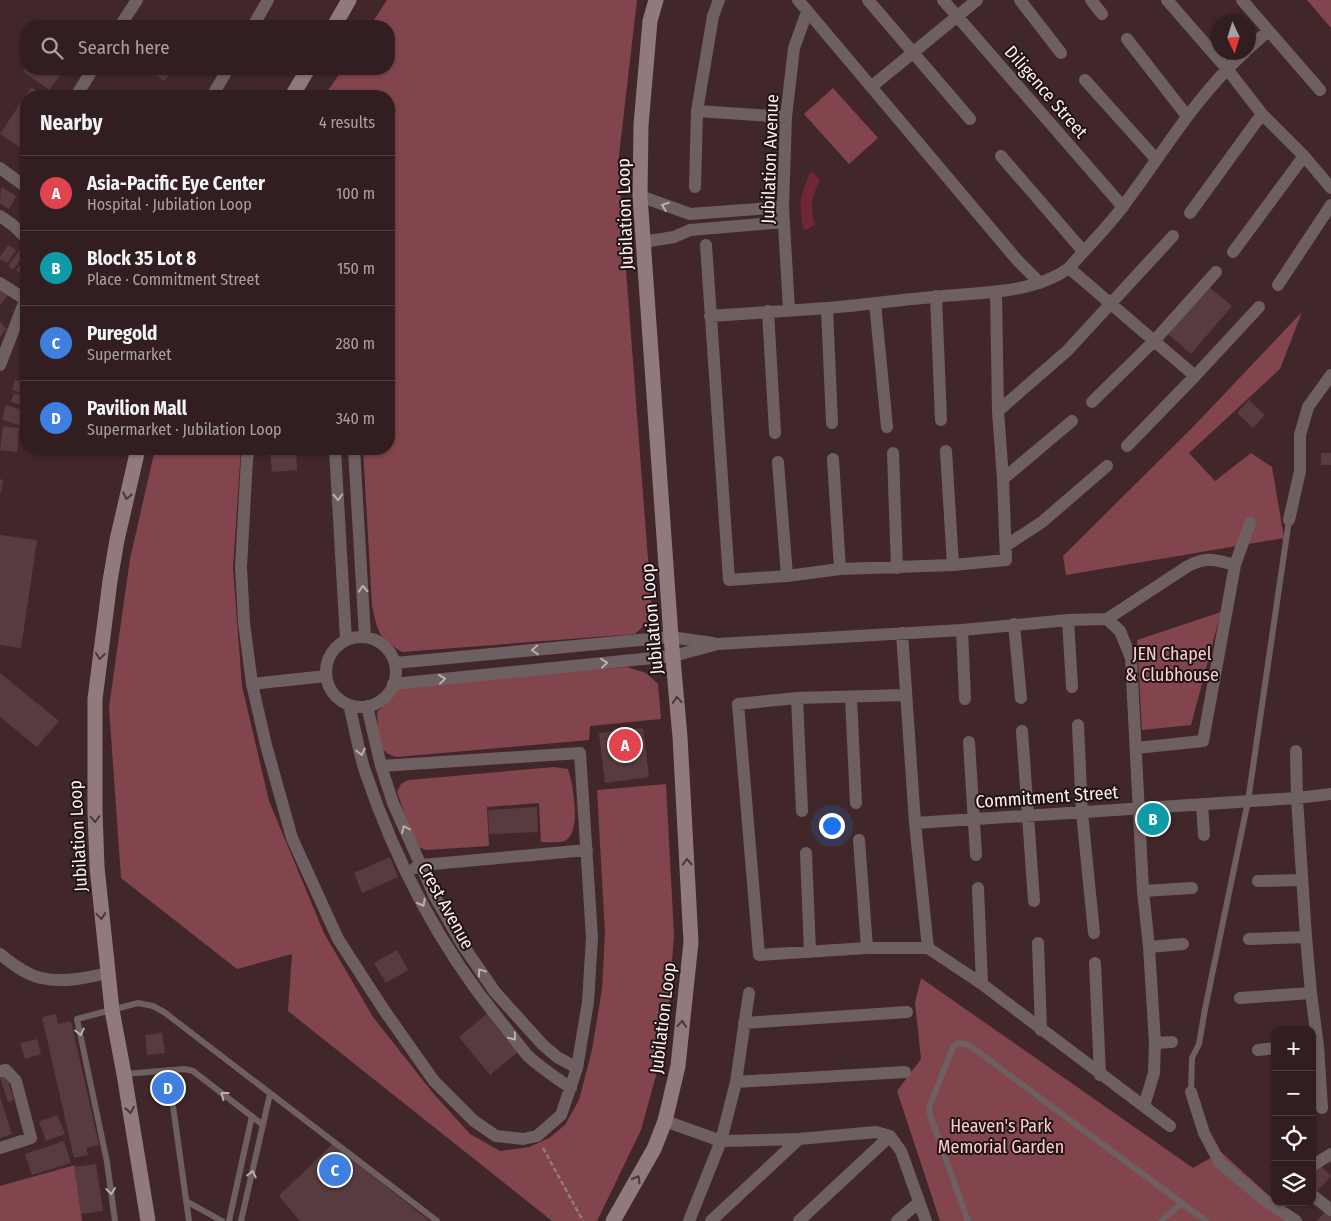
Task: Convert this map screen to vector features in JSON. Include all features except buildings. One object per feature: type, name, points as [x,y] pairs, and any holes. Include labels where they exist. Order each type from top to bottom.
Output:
[{"type":"main road","points":[[338,20],[350,0]]},
{"type":"main road","name":"Jubilation Loop","points":[[613,1221],[654,1149],[665,1121],[678,1066],[692,942],[680,736],[671,637],[640,196],[642,125],[648,40],[650,21],[656,0]]},
{"type":"main road","points":[[296,90],[304,75]]},
{"type":"main road","name":"Jubilation Loop","points":[[137,455],[110,581],[95,699],[95,810],[97,867],[112,1010],[148,1221]]},
{"type":"street","points":[[124,20],[137,0]]},
{"type":"street","points":[[256,20],[268,0]]},
{"type":"street","points":[[694,187],[697,111],[713,16],[719,0]]},
{"type":"street","points":[[798,0],[1017,260],[1040,283]]},
{"type":"street","points":[[868,0],[912,54],[970,119]]},
{"type":"street","name":"Diligence Street","points":[[943,0],[1123,206]]},
{"type":"street","points":[[870,87],[977,0]]},
{"type":"street","points":[[1020,0],[1062,53]]},
{"type":"street","points":[[1091,0],[1102,14]]},
{"type":"street","points":[[1167,0],[1227,69],[1262,114],[1304,156],[1331,188]]},
{"type":"street","points":[[1242,0],[1320,90]]},
{"type":"street","name":"Jubilation Avenue","points":[[789,310],[783,207],[786,117],[794,48],[807,12]]},
{"type":"street","points":[[1256,42],[1268,31]]},
{"type":"street","points":[[1127,39],[1187,116]]},
{"type":"street","points":[[710,316],[827,308],[936,296],[996,292],[1040,283],[1058,275],[1069,268],[1123,206],[1187,116],[1237,60]]},
{"type":"street","points":[[80,90],[89,75]]},
{"type":"street","points":[[216,90],[224,75]]},
{"type":"street","points":[[1085,80],[1156,159]]},
{"type":"street","points":[[697,111],[786,117]]},
{"type":"street","points":[[1190,213],[1262,114]]},
{"type":"street","points":[[1001,156],[1083,251]]},
{"type":"street","points":[[1233,252],[1304,156]]},
{"type":"street","points":[[0,168],[20,183]]},
{"type":"street","points":[[640,196],[690,214],[783,207]]},
{"type":"street","points":[[1278,285],[1331,206]]},
{"type":"street","points":[[690,214],[690,230]]},
{"type":"street","points":[[0,216],[20,233]]},
{"type":"street","points":[[643,242],[674,238],[690,230],[784,222]]},
{"type":"street","points":[[998,411],[1067,351],[1173,236]]},
{"type":"street","points":[[706,245],[729,580],[786,576],[840,569],[953,565],[1006,560],[1007,545],[998,411],[996,292]]},
{"type":"street","points":[[1069,268],[1195,376]]},
{"type":"street","points":[[1092,402],[1154,341],[1216,272]]},
{"type":"street","points":[[0,283],[20,295]]},
{"type":"street","points":[[936,296],[941,420]]},
{"type":"street","points":[[876,303],[887,427]]},
{"type":"street","points":[[1127,446],[1259,307]]},
{"type":"street","points":[[827,308],[832,423]]},
{"type":"street","points":[[768,311],[775,433]]},
{"type":"street","points":[[0,366],[20,314]]},
{"type":"street","points":[[1289,520],[1300,471],[1300,435],[1308,407],[1331,375]]},
{"type":"street","points":[[1003,479],[1072,421]]},
{"type":"street","points":[[946,451],[953,565]]},
{"type":"street","points":[[893,453],[897,568]]},
{"type":"street","points":[[248,455],[241,567],[244,623],[252,684],[266,744],[292,838],[338,939],[384,1010],[434,1080],[474,1121],[496,1136],[523,1139],[536,1136],[561,1115],[577,1068],[588,1002],[592,937],[580,753],[381,766]]},
{"type":"street","points":[[335,455],[346,640]]},
{"type":"street","points":[[354,455],[365,637]]},
{"type":"street","points":[[833,459],[840,569]]},
{"type":"street","points":[[778,462],[786,576]]},
{"type":"street","points":[[1007,545],[1042,522],[1107,466]]},
{"type":"street","points":[[1136,748],[1203,741],[1235,565],[1250,523]]},
{"type":"street","points":[[394,684],[673,656],[718,644],[962,630],[1014,624],[1107,619],[1201,559],[1235,565]]},
{"type":"street","points":[[1107,619],[1120,631],[1131,658],[1143,891],[1149,947],[1155,1043],[1154,1073],[1144,1106]]},
{"type":"street","points":[[1068,620],[1072,687]]},
{"type":"street","points":[[1014,624],[1021,698]]},
{"type":"street","points":[[962,630],[965,699]]},
{"type":"street","points":[[902,633],[915,823],[928,948]]},
{"type":"street","points":[[365,637],[375,640],[391,654],[395,663],[396,674],[394,684],[387,695],[378,702],[367,706],[349,705],[341,701],[328,686],[326,665],[330,655],[337,646],[346,640],[365,637]]},
{"type":"street","points":[[395,663],[671,637],[718,644]]},
{"type":"street","points":[[252,684],[326,676]]},
{"type":"street","points":[[906,695],[797,698],[738,704],[759,955],[867,948],[928,948],[982,984],[1170,1126]]},
{"type":"street","points":[[797,698],[802,811]]},
{"type":"street","points":[[851,698],[856,803]]},
{"type":"street","name":"Crest Avenue","points":[[349,705],[364,770],[377,804],[406,872],[449,952],[483,1000],[529,1056],[571,1088]]},
{"type":"street","name":"Crest Avenue","points":[[367,706],[381,766],[393,803],[435,897],[462,944],[495,992],[543,1045],[557,1057],[577,1068]]},
{"type":"street","points":[[1078,725],[1082,813],[1094,933]]},
{"type":"street","points":[[1022,731],[1034,901]]},
{"type":"street","points":[[969,742],[976,855]]},
{"type":"street","points":[[1296,751],[1297,798],[1306,937],[1311,993],[1320,1045],[1322,1108]]},
{"type":"street","name":"Commitment Street","points":[[915,823],[1082,813],[1331,794]]},
{"type":"street","points":[[1202,804],[1204,835]]},
{"type":"street","points":[[859,840],[867,948]]},
{"type":"street","points":[[406,872],[422,865],[587,850]]},
{"type":"street","points":[[806,852],[810,952]]},
{"type":"street","points":[[1258,882],[1302,880]]},
{"type":"street","points":[[978,888],[982,984]]},
{"type":"street","points":[[1143,891],[1192,888]]},
{"type":"street","points":[[1249,939],[1306,937]]},
{"type":"street","points":[[1038,943],[1041,1030]]},
{"type":"street","points":[[1149,947],[1183,944]]},
{"type":"street","points":[[0,954],[13,964],[40,978],[78,980],[108,974]]},
{"type":"street","points":[[1096,963],[1100,1074]]},
{"type":"street","points":[[689,1221],[721,1141],[736,1082],[749,993]]},
{"type":"street","points":[[1240,998],[1311,993]]},
{"type":"street","points":[[744,1024],[907,1012]]},
{"type":"street","points":[[1155,1043],[1172,1042]]},
{"type":"street","points":[[1258,1050],[1271,1048]]},
{"type":"street","points":[[0,1071],[6,1070],[16,1081],[31,1138],[0,1148]]},
{"type":"street","points":[[736,1082],[905,1072]]},
{"type":"street","points":[[1191,1092],[1204,1132],[1220,1164],[1262,1199],[1296,1221]]},
{"type":"street","points":[[665,1121],[721,1141],[799,1139],[876,1132],[890,1136],[901,1151],[926,1221]]},
{"type":"street","points":[[799,1221],[890,1136]]},
{"type":"street","points":[[712,1221],[799,1139]]},
{"type":"street","points":[[1316,1163],[1331,1154]]},
{"type":"street","points":[[1316,1198],[1331,1210]]},
{"type":"street","points":[[897,1221],[919,1202]]},
{"type":"lane","points":[[1191,1092],[1192,1058],[1199,1044],[1248,801],[1289,520]]},
{"type":"lane","points":[[116,1221],[107,1162],[77,1019],[138,1003],[152,1006],[164,1012],[436,1221]]},
{"type":"lane","points":[[968,1221],[930,1115],[929,1107],[953,1047],[958,1043],[969,1045],[1206,1221]]},
{"type":"lane","points":[[124,1074],[184,1069],[193,1071],[263,1124]]},
{"type":"lane","points":[[168,1070],[189,1221]]},
{"type":"lane","points":[[240,1221],[270,1094]]},
{"type":"lane","points":[[229,1221],[252,1116]]},
{"type":"lane","points":[[186,1201],[222,1221]]},
{"type":"lane","points":[[1161,1221],[1182,1203]]},
{"type":"path","points":[[536,1136],[583,1221]]},
{"type":"green space","points":[[387,0],[637,0],[618,164],[652,612],[647,623],[635,634],[402,652],[388,642],[380,633],[372,605],[363,455],[395,455],[395,90],[328,90],[339,75],[395,75],[395,20],[374,20]]},
{"type":"green space","points":[[1307,0],[1331,0],[1331,28]]},
{"type":"green space","points":[[833,88],[878,138],[849,164],[804,114]]},
{"type":"green space","points":[[1302,312],[1280,369],[1189,453],[1215,481],[1251,453],[1272,467],[1284,538],[1066,575],[1063,556],[1192,428]]},
{"type":"green space","points":[[154,455],[241,455],[233,569],[242,686],[269,801],[324,933],[373,1017],[433,1093],[470,1134],[500,1151],[529,1147],[549,1138],[565,1125],[579,1100],[592,1050],[602,989],[605,933],[597,790],[666,784],[674,934],[667,1035],[641,1130],[597,1221],[552,1221],[288,1011],[292,954],[237,969],[121,878],[109,707],[130,559]]},
{"type":"green space","name":"JEN Chapel & Clubhouse","points":[[1221,612],[1191,725],[1142,730],[1137,640]]},
{"type":"green space","points":[[627,667],[646,673],[658,684],[661,719],[590,726],[589,740],[397,757],[384,751],[379,740],[377,712],[390,699],[397,688],[403,685]]},
{"type":"green space","points":[[554,767],[568,769],[574,796],[575,818],[573,828],[570,836],[565,841],[541,842],[539,803],[487,807],[489,846],[426,850],[416,846],[397,792],[401,784],[408,780]]},
{"type":"green space","name":"Heaven's Park Memorial Garden","points":[[921,978],[1193,1168],[1221,1152],[1271,1197],[1271,1206],[1280,1206],[1297,1221],[940,1221],[897,1091],[921,1059],[915,1003]]},
{"type":"green space","points":[[75,1165],[82,1221],[0,1221],[0,1186]]},
{"type":"shaded area","points":[[811,171],[820,180],[812,202],[815,225],[804,230],[801,200]]},
{"type":"place","name":"Asia-Pacific Eye Center","points":[[625,745]]},
{"type":"place","name":"Block 35 Lot 8","points":[[1153,819]]},
{"type":"place","name":"Pavilion Mall","points":[[168,1088]]},
{"type":"place","name":"Puregold","points":[[335,1170]]}]
